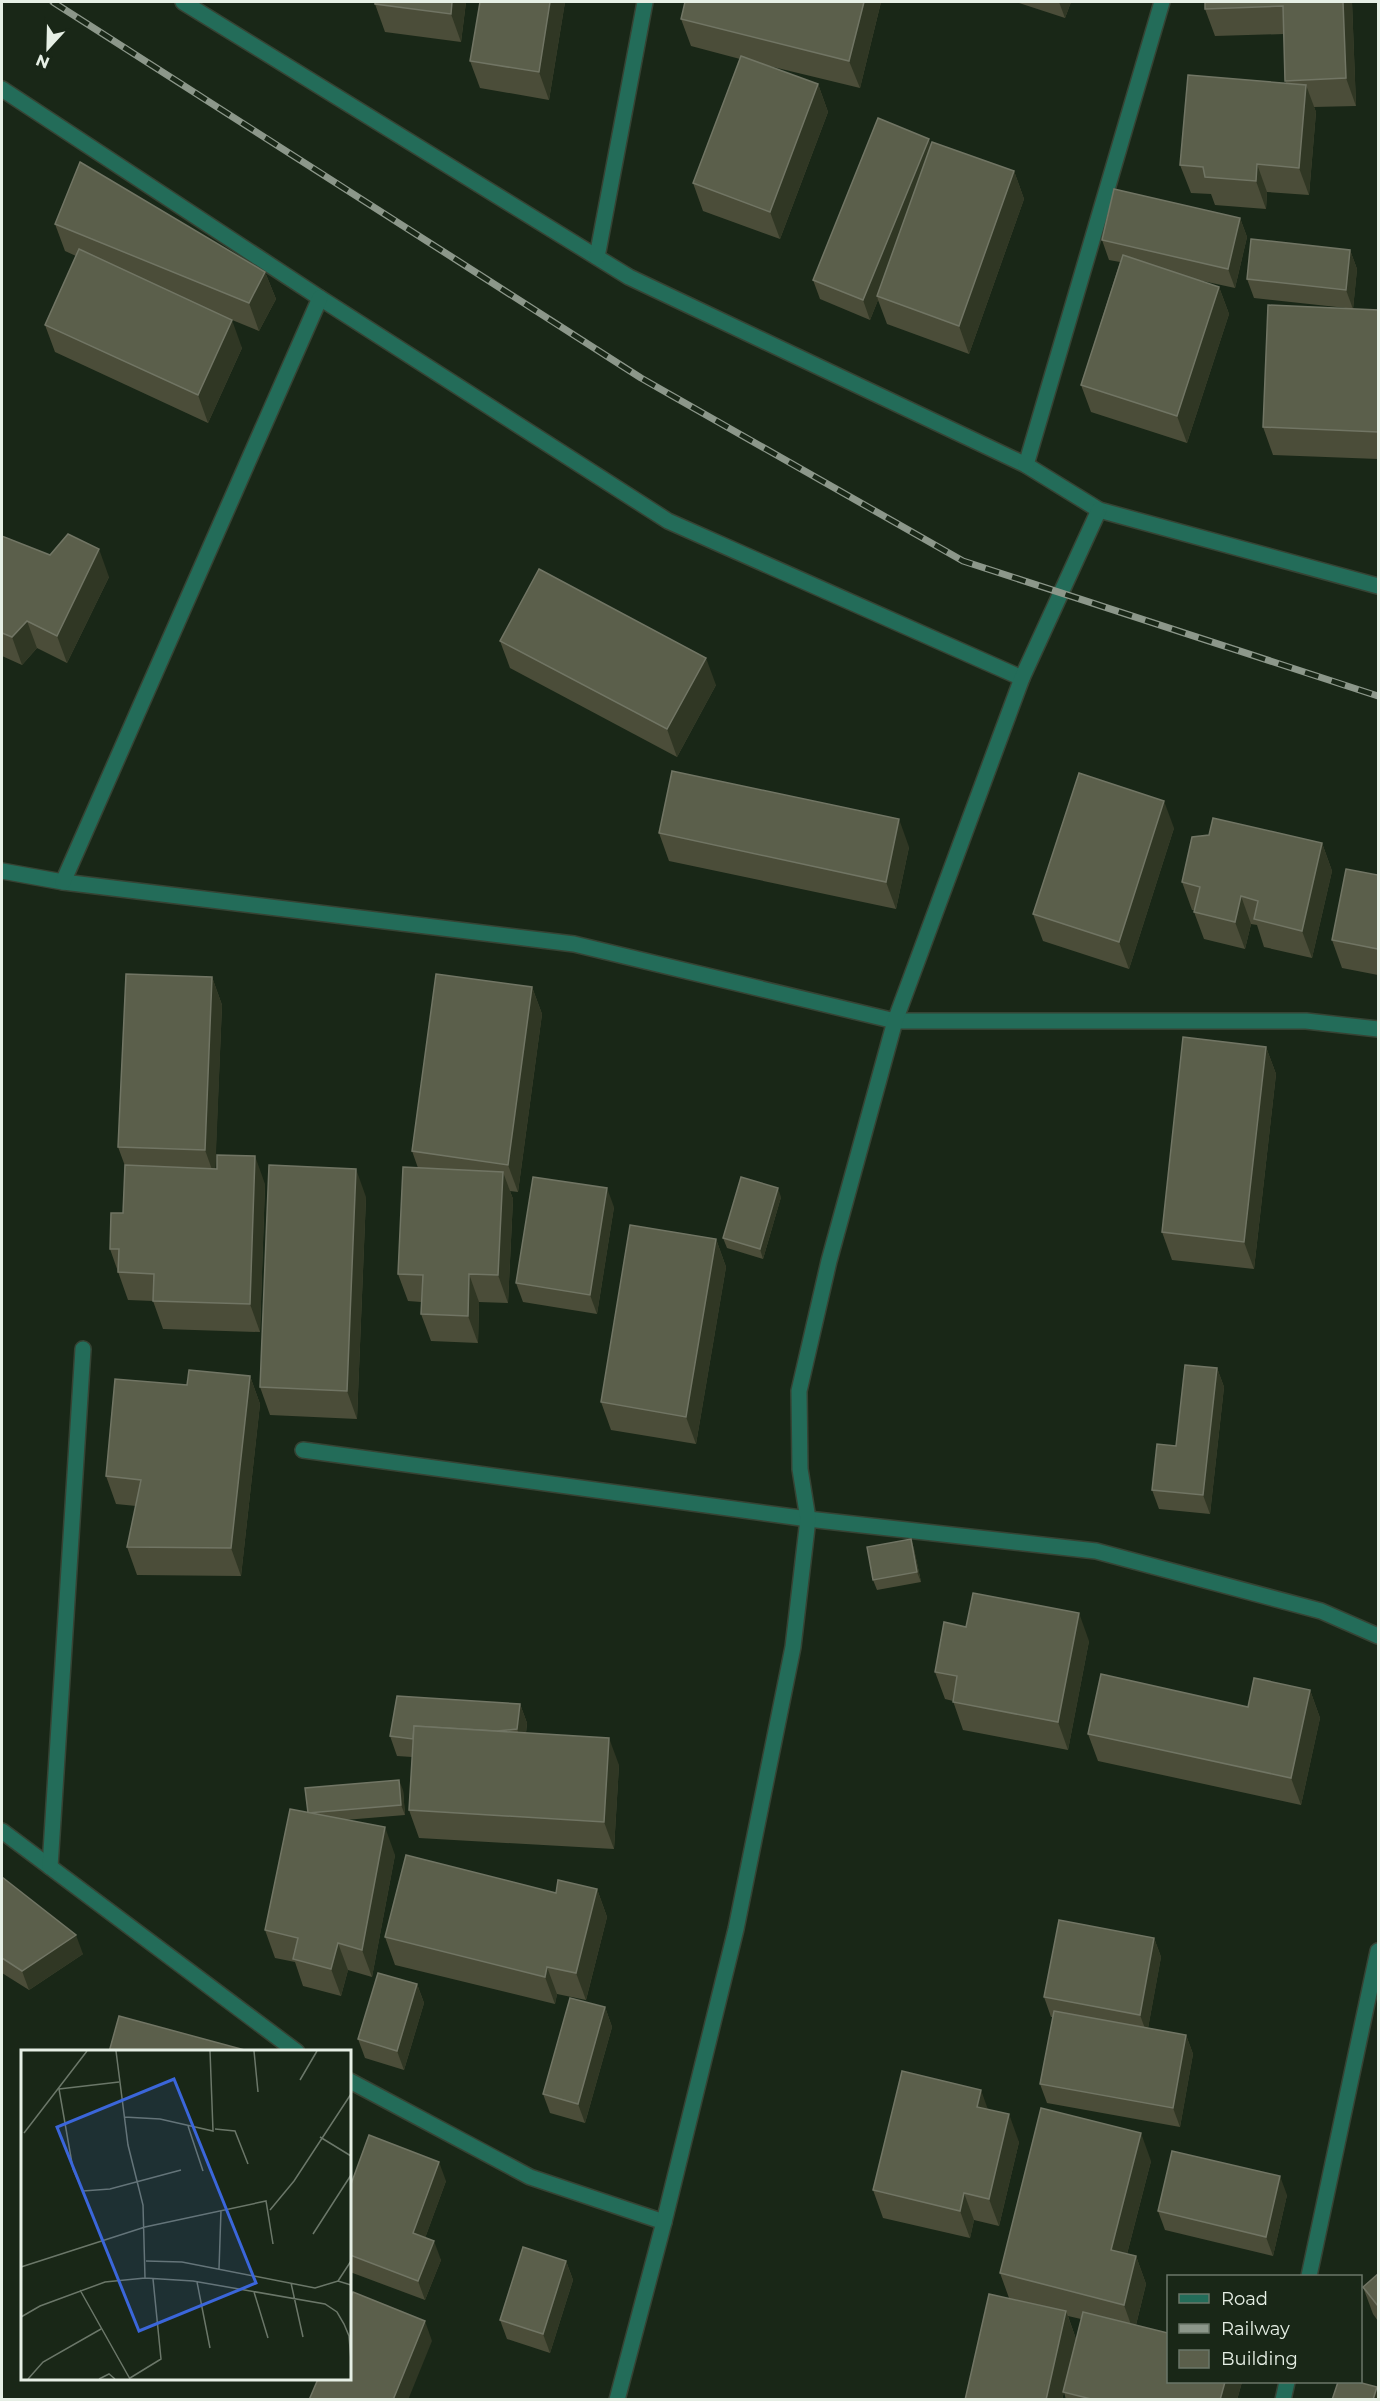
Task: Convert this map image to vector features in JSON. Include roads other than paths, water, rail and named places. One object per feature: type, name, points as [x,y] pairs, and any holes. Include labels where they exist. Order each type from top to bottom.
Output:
[{"type":"street","points":[[183,2],[628,277],[1026,465],[1099,510],[1378,586]]},
{"type":"street","points":[[597,257],[645,2]]},
{"type":"street","points":[[1026,465],[1162,2]]},
{"type":"street","points":[[2,89],[320,298],[668,521],[1022,678]]},
{"type":"street","points":[[63,882],[320,298]]},
{"type":"street","points":[[617,2400],[664,2222],[746,1882],[793,1647],[808,1519],[800,1469],[800,1390],[829,1261],[896,1021],[1022,678],[1099,510]]},
{"type":"street","points":[[2,872],[63,882],[574,944],[896,1021],[1306,1021],[1378,1029]]},
{"type":"street","points":[[50,1867],[83,1349]]},
{"type":"street","points":[[303,1450],[808,1519],[1096,1551],[1321,1611],[1378,1636]]},
{"type":"street","points":[[2,1831],[294,2050]]},
{"type":"street","points":[[1309,2275],[1378,1951]]},
{"type":"street","points":[[351,2082],[530,2176],[664,2222]]},
{"type":"street","points":[[1283,2400],[1287,2383]]},
{"type":"railway","points":[[53,2],[641,378],[963,561],[1378,696]]}]
